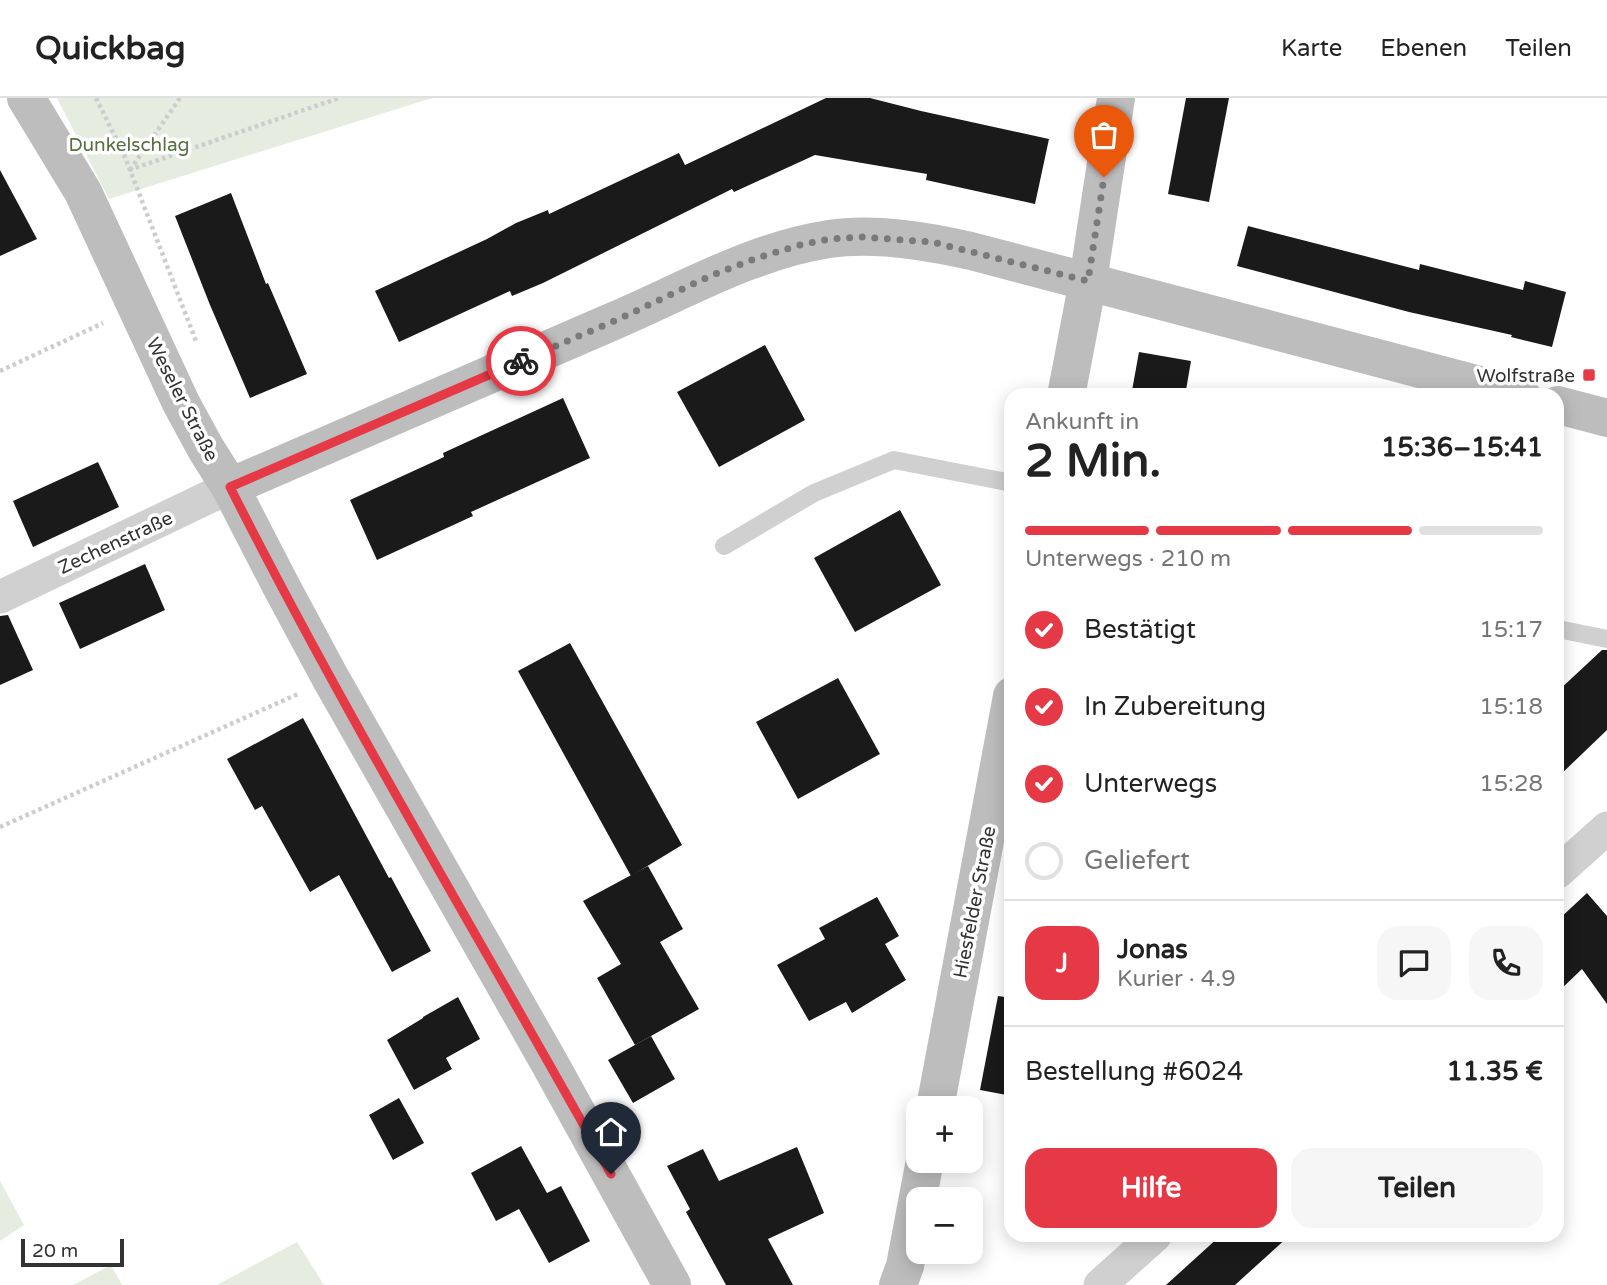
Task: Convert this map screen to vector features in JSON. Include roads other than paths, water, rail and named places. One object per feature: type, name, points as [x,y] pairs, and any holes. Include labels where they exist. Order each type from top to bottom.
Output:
[{"type":"street","name":"Weseler Straße","points":[[26,98],[83,192],[181,402],[230,487],[331,679],[672,1285]]},
{"type":"street","points":[[1068,388],[1088,281],[1116,98]]},
{"type":"street","points":[[230,487],[621,318],[710,276],[757,258],[830,239],[861,237],[932,242],[1492,388]]},
{"type":"street","points":[[1564,407],[1607,418]]},
{"type":"street","name":"Zechenstraße","points":[[0,597],[230,487]]},
{"type":"street","name":"Hiesfelder Straße","points":[[937,1096],[1004,739]]},
{"type":"street","points":[[1564,867],[1607,828]]},
{"type":"street","points":[[902,1279],[922,1173]]},
{"type":"street","points":[[1100,1285],[1148,1242]]},
{"type":"lane","points":[[724,547],[814,493],[894,460],[1004,481]]},
{"type":"lane","points":[[1564,630],[1607,639]]},
{"type":"place","name":"Wolfstraße","points":[[1589,375]]},
{"type":"park label","name":"Dunkelschlag","points":[[129,144]]}]
